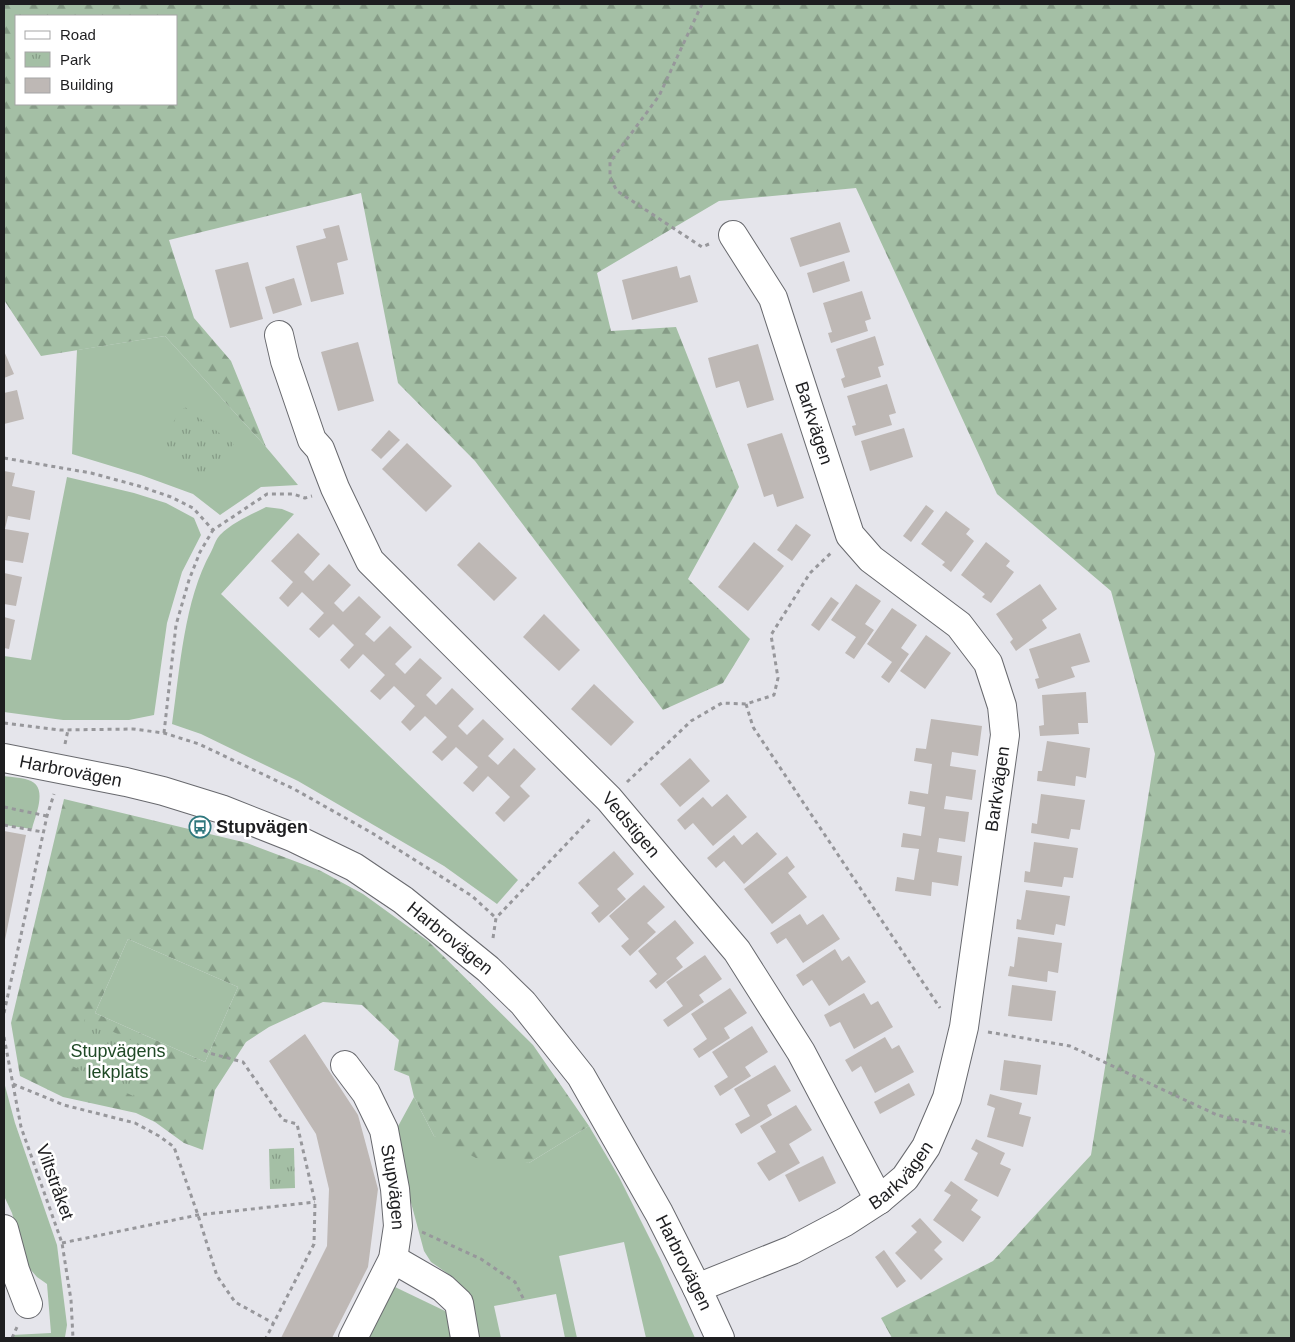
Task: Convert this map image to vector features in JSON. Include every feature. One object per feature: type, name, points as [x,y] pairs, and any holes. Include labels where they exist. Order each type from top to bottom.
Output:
[{"type":"street","name":"Barkvägen","points":[[697,1288],[792,1250],[845,1222],[879,1200],[905,1178],[926,1146],[947,1098],[964,1027],[1005,735],[1002,706],[988,663],[960,625],[871,559],[850,535],[773,298],[733,235]]},
{"type":"street","name":"Vedstigen","points":[[279,336],[285,361],[312,440],[320,449],[335,488],[370,561],[609,799],[737,951],[801,1052],[879,1200]]},
{"type":"street","name":"Harbrovägen","points":[[4,758],[126,782],[162,791],[221,810],[292,837],[354,867],[403,900],[488,969],[523,1003],[581,1076],[659,1213],[720,1338]]},
{"type":"street","name":"Stupvägen","points":[[345,1065],[366,1093],[384,1130],[395,1189],[398,1226],[393,1259],[353,1338]]},
{"type":"street","points":[[4,1229],[15,1270],[28,1304]]},
{"type":"street","points":[[393,1259],[443,1288],[459,1303],[465,1338]]},
{"type":"path","points":[[702,4],[659,96],[610,162],[610,178],[617,191],[702,247],[733,235]]},
{"type":"path","points":[[4,458],[91,473],[155,491],[193,508],[213,530]]},
{"type":"path","points":[[164,733],[176,626],[200,552],[213,530],[267,494],[293,494],[305,498],[335,488]]},
{"type":"path","points":[[4,723],[60,730],[133,728],[164,733],[199,744],[294,789],[372,833],[472,896],[496,918],[609,799],[692,721],[722,703],[746,704],[774,695],[778,678],[771,635],[810,573],[850,535]]},
{"type":"path","points":[[746,704],[753,727],[944,1016],[964,1027],[1070,1046],[1217,1115],[1291,1133]]},
{"type":"path","points":[[4,1013],[43,832],[61,769]]},
{"type":"path","points":[[4,808],[47,816]]},
{"type":"path","points":[[4,825],[43,832]]},
{"type":"path","name":"Viltstråket","points":[[4,1037],[21,1128],[62,1243],[71,1300],[73,1338]]},
{"type":"path","points":[[204,1050],[243,1062],[284,1120],[297,1124],[315,1202],[314,1244],[266,1338]]},
{"type":"path","points":[[13,1084],[64,1105],[135,1123],[160,1136],[174,1147],[217,1276],[235,1302],[273,1322]]},
{"type":"path","points":[[62,1243],[198,1215],[315,1202]]},
{"type":"path","points":[[398,1226],[427,1234],[481,1259],[515,1282],[524,1300]]},
{"type":"green space","points":[[4,4],[1291,4],[1291,1338],[892,1338],[881,1318],[993,1261],[1091,1155],[1155,754],[1111,591],[997,494],[856,188],[719,201],[597,273],[611,331],[676,327],[739,487],[688,579],[750,639],[723,683],[663,710],[475,461],[398,383],[361,193],[169,240],[194,318],[231,361],[266,447],[165,336],[41,356],[4,300]]},
{"type":"green space","points":[[165,336],[298,485],[261,487],[220,515],[193,494],[141,475],[72,454],[77,350]]},
{"type":"green space","points":[[185,407],[234,444],[203,484],[154,446]]},
{"type":"green space","points":[[67,477],[134,493],[166,503],[194,518],[201,535],[182,572],[167,623],[154,715],[129,720],[63,720],[4,712],[4,656],[31,660]]},
{"type":"green space","points":[[266,507],[282,509],[294,514],[221,594],[518,880],[497,904],[444,866],[298,781],[201,734],[172,724],[184,635],[202,571],[216,541],[225,530]]},
{"type":"green space","points":[[4,776],[31,781],[39,790],[39,803],[32,829],[4,825]]},
{"type":"green space","points":[[64,799],[247,843],[321,871],[363,894],[428,941],[533,1045],[589,1126],[529,1163],[476,1158],[434,1136],[414,1097],[409,1076],[394,1070],[399,1040],[362,1005],[323,1002],[269,1027],[246,1042],[215,1090],[203,1150],[184,1143],[155,1122],[136,1113],[63,1097],[20,1076],[11,1023]],"holes":[[[128,939],[238,987],[205,1062],[95,1013]]]},
{"type":"green space","points":[[128,939],[238,987],[205,1062],[95,1013]]},
{"type":"green space","name":"Stupvägens lekplats","points":[[85,1019],[155,1051],[133,1096],[68,1064]]},
{"type":"green space","points":[[4,1082],[15,1123],[57,1245],[67,1325],[64,1338],[12,1338],[12,1335],[51,1333],[47,1284],[37,1277],[24,1259],[12,1213],[4,1196]]},
{"type":"green space","points":[[414,1097],[434,1136],[529,1163],[589,1126],[619,1177],[660,1259],[695,1338],[646,1338],[624,1242],[559,1256],[577,1338],[565,1338],[556,1294],[494,1306],[501,1338],[476,1338],[468,1294],[454,1278],[431,1262],[424,1251],[395,1143],[396,1130]]},
{"type":"green space","points":[[294,1148],[295,1188],[270,1189],[269,1149]]},
{"type":"green space","points":[[395,1287],[445,1311],[454,1320],[457,1338],[368,1338]]},
{"type":"building","points":[[840,222],[850,252],[800,267],[790,238]]},
{"type":"building","points":[[339,225],[348,260],[337,263],[344,294],[311,302],[296,246],[326,238],[323,229]]},
{"type":"building","points":[[844,261],[850,281],[813,293],[807,273]]},
{"type":"building","points":[[248,262],[263,319],[230,328],[215,270]]},
{"type":"building","points":[[677,266],[680,278],[690,275],[698,302],[632,320],[622,280]]},
{"type":"building","points":[[294,278],[302,305],[273,314],[265,287]]},
{"type":"building","points":[[862,291],[871,319],[865,321],[868,331],[831,343],[828,333],[832,332],[823,303]]},
{"type":"building","points":[[875,336],[884,365],[878,367],[881,377],[844,388],[841,379],[845,377],[836,349]]},
{"type":"building","points":[[358,342],[374,401],[338,411],[321,352]]},
{"type":"building","points":[[758,344],[774,400],[747,408],[739,381],[716,388],[708,358]]},
{"type":"building","points":[[4,351],[14,374],[4,378]]},
{"type":"building","points":[[887,384],[896,413],[889,415],[892,425],[855,436],[852,426],[856,425],[847,396]]},
{"type":"building","points":[[17,390],[24,419],[4,424],[4,393]]},
{"type":"building","points":[[904,428],[913,457],[870,471],[861,441]]},
{"type":"building","points":[[389,430],[400,440],[381,459],[371,450]]},
{"type":"building","points":[[782,433],[804,498],[777,507],[773,494],[764,497],[747,444]]},
{"type":"building","points":[[407,443],[452,486],[426,512],[382,469]]},
{"type":"building","points":[[4,471],[15,473],[12,486],[35,491],[30,520],[8,516],[5,529],[29,533],[23,563],[4,560]]},
{"type":"building","points":[[926,505],[934,511],[911,542],[903,536]]},
{"type":"building","points":[[946,511],[970,529],[966,534],[974,541],[951,572],[942,565],[945,562],[921,544]]},
{"type":"building","points":[[796,524],[811,535],[792,561],[777,550]]},
{"type":"building","points":[[298,533],[320,554],[304,572],[313,581],[329,564],[351,585],[334,603],[343,612],[359,596],[381,617],[365,634],[374,642],[390,626],[412,647],[395,664],[405,674],[420,658],[442,678],[426,695],[436,705],[452,688],[474,709],[458,726],[467,735],[483,719],[504,739],[488,756],[498,765],[514,748],[536,769],[520,786],[530,796],[504,822],[495,813],[510,797],[488,776],[473,792],[463,783],[478,767],[456,747],[442,761],[432,752],[447,737],[425,716],[410,731],[401,722],[415,706],[394,686],[380,700],[370,691],[385,675],[363,654],[349,669],[340,660],[354,645],[333,624],[319,638],[309,629],[324,613],[302,592],[288,607],[279,598],[293,582],[271,561]]},
{"type":"building","points":[[479,542],[517,578],[494,601],[457,565]]},
{"type":"building","points":[[754,542],[784,566],[748,611],[718,587]]},
{"type":"building","points":[[986,542],[1010,561],[1006,566],[1014,572],[991,603],[982,597],[985,594],[961,575]]},
{"type":"building","points":[[4,573],[22,577],[16,606],[4,604]]},
{"type":"building","points":[[856,584],[881,601],[865,624],[874,630],[854,659],[845,653],[856,637],[831,620]]},
{"type":"building","points":[[1040,584],[1057,609],[1042,620],[1047,628],[1016,651],[1010,642],[1013,639],[996,614]]},
{"type":"building","points":[[831,597],[839,603],[819,631],[811,625]]},
{"type":"building","points":[[892,608],[917,625],[901,648],[909,654],[889,683],[881,677],[892,662],[867,644]]},
{"type":"building","points":[[544,614],[580,650],[559,671],[523,637]]},
{"type":"building","points":[[4,617],[15,620],[9,649],[4,648]]},
{"type":"building","points":[[1080,633],[1090,662],[1071,667],[1075,677],[1038,689],[1035,679],[1039,678],[1029,649]]},
{"type":"building","points":[[926,635],[951,653],[925,689],[900,671]]},
{"type":"building","points":[[594,684],[634,722],[611,746],[571,709]]},
{"type":"building","points":[[1086,692],[1088,723],[1078,723],[1079,734],[1040,736],[1039,726],[1044,725],[1042,695]]},
{"type":"building","points":[[931,719],[982,726],[978,756],[952,752],[950,766],[976,770],[972,800],[946,796],[944,809],[969,812],[965,842],[939,838],[937,852],[962,856],[958,886],[932,882],[931,896],[895,891],[897,877],[914,880],[919,849],[901,847],[903,833],[921,836],[925,807],[908,804],[910,791],[928,794],[932,764],[914,761],[916,748],[926,749]]},
{"type":"building","points":[[1047,741],[1090,748],[1086,778],[1076,776],[1075,786],[1037,781],[1038,771],[1042,771]]},
{"type":"building","points":[[690,758],[710,781],[680,807],[660,784]]},
{"type":"building","points":[[727,794],[747,817],[713,846],[693,823],[685,830],[677,820],[703,797],[712,807]]},
{"type":"building","points":[[1041,794],[1085,800],[1080,830],[1071,829],[1069,839],[1031,833],[1032,823],[1037,824]]},
{"type":"building","points":[[4,831],[26,835],[5,940],[4,940]]},
{"type":"building","points":[[757,832],[777,854],[744,884],[724,861],[716,868],[707,858],[734,835],[742,845]]},
{"type":"building","points":[[1034,842],[1078,848],[1073,878],[1064,877],[1062,887],[1024,882],[1025,871],[1030,872]]},
{"type":"building","points":[[614,851],[634,874],[617,889],[626,899],[599,923],[591,913],[599,906],[578,883]]},
{"type":"building","points":[[787,856],[795,867],[788,873],[807,897],[772,924],[744,889]]},
{"type":"building","points":[[644,885],[665,907],[647,923],[656,932],[630,956],[621,946],[629,939],[609,916]]},
{"type":"building","points":[[1026,890],[1070,896],[1065,926],[1056,924],[1054,935],[1016,929],[1017,919],[1021,920]]},
{"type":"building","points":[[800,914],[807,925],[823,914],[840,939],[803,963],[786,938],[777,944],[770,933]]},
{"type":"building","points":[[675,920],[694,943],[676,958],[683,967],[656,989],[649,981],[657,974],[638,951]]},
{"type":"building","points":[[1018,937],[1062,943],[1058,973],[1048,971],[1047,982],[1008,976],[1010,966],[1014,967]]},
{"type":"building","points":[[835,949],[842,961],[849,956],[866,982],[829,1006],[812,980],[803,986],[796,975]]},
{"type":"building","points":[[705,955],[722,979],[699,995],[704,1002],[668,1027],[663,1020],[683,1006],[666,982]]},
{"type":"building","points":[[1012,985],[1056,991],[1052,1021],[1008,1016]]},
{"type":"building","points":[[730,988],[747,1013],[724,1028],[730,1038],[699,1058],[693,1049],[707,1039],[691,1014]]},
{"type":"building","points":[[864,993],[871,1005],[878,1001],[893,1027],[854,1049],[840,1022],[830,1027],[824,1015]]},
{"type":"building","points":[[752,1026],[768,1052],[745,1067],[751,1076],[720,1096],[714,1086],[728,1077],[712,1052]]},
{"type":"building","points":[[305,1034],[358,1115],[378,1189],[368,1267],[332,1338],[281,1338],[327,1246],[329,1189],[316,1134],[269,1061]]},
{"type":"building","points":[[885,1037],[892,1049],[899,1045],[914,1072],[875,1093],[861,1066],[852,1072],[845,1060]]},
{"type":"building","points":[[1004,1060],[1041,1065],[1037,1095],[1000,1090]]},
{"type":"building","points":[[775,1065],[791,1091],[767,1105],[772,1115],[741,1134],[735,1124],[750,1116],[734,1089]]},
{"type":"building","points":[[909,1083],[915,1095],[880,1114],[874,1102]]},
{"type":"building","points":[[990,1094],[1022,1103],[1019,1114],[1031,1117],[1023,1147],[987,1137],[995,1108],[987,1105]]},
{"type":"building","points":[[796,1105],[812,1130],[789,1144],[800,1163],[769,1181],[757,1163],[776,1152],[760,1126]]},
{"type":"building","points":[[976,1139],[1005,1153],[1000,1164],[1011,1169],[998,1197],[964,1180],[978,1153],[971,1149]]},
{"type":"building","points":[[823,1156],[836,1183],[799,1202],[785,1175]]},
{"type":"building","points":[[951,1181],[978,1200],[971,1210],[981,1217],[963,1242],[933,1220],[951,1195],[944,1191]]},
{"type":"building","points":[[920,1218],[942,1242],[934,1250],[943,1259],[921,1280],[895,1253],[917,1232],[911,1226]]},
{"type":"building","points":[[884,1250],[906,1281],[897,1288],[875,1257]]},
{"type":"place","name":"Stupvägen","points":[[200,827]]}]
